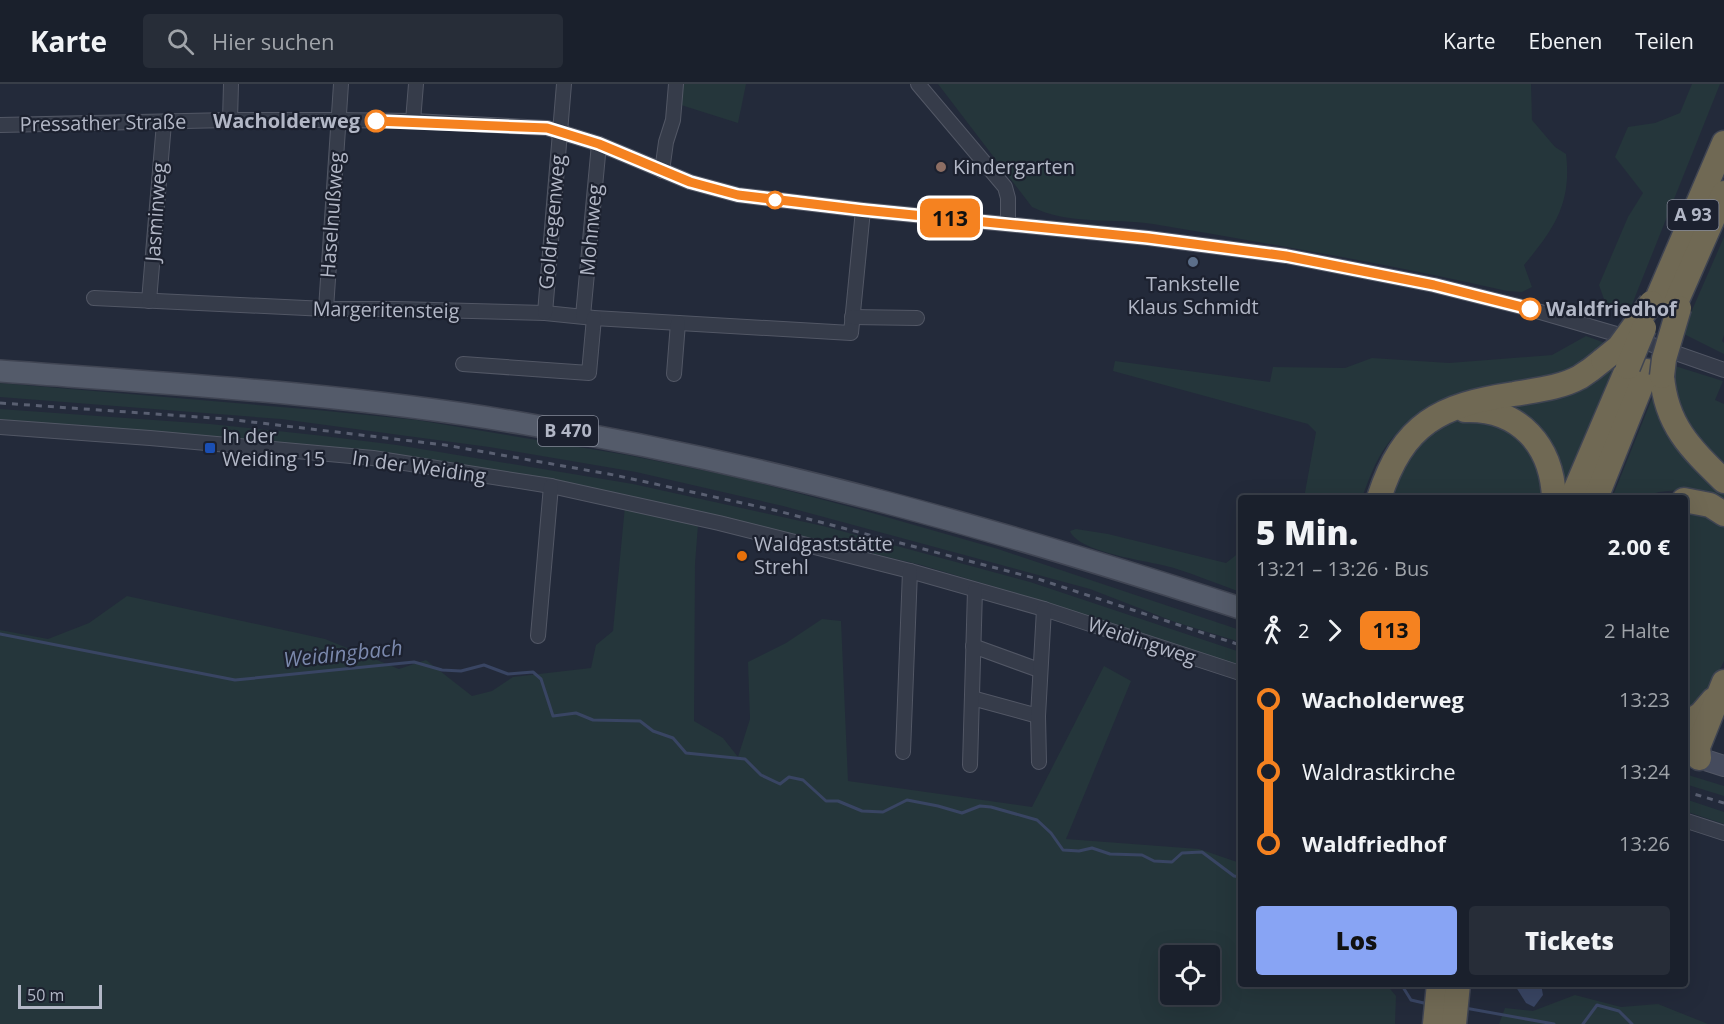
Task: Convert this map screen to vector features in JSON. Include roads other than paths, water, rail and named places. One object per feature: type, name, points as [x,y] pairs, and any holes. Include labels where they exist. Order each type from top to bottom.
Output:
[{"type":"highway","name":"A 93","points":[[1597,495],[1646,372],[1664,302],[1724,143]]},
{"type":"highway","name":"A 93","points":[[1664,302],[1688,276],[1724,193]]},
{"type":"highway","points":[[1381,495],[1385,480],[1399,451],[1412,434],[1427,421],[1448,410],[1480,399],[1551,388],[1580,377],[1619,347],[1664,302]]},
{"type":"highway","points":[[1664,302],[1664,359],[1646,372],[1664,396],[1674,424],[1686,443],[1724,481]]},
{"type":"highway","name":"A 93","points":[[1574,495],[1646,372]]},
{"type":"highway","points":[[1448,410],[1474,409],[1499,413],[1525,428],[1541,446],[1551,471],[1554,495]]},
{"type":"highway","points":[[1688,501],[1710,505],[1724,514]]},
{"type":"highway","points":[[1688,722],[1701,714],[1722,687]]},
{"type":"highway","points":[[1692,756],[1698,747],[1722,687]]},
{"type":"highway","points":[[1692,756],[1710,749],[1724,720]]},
{"type":"highway","points":[[1435,1024],[1439,987]]},
{"type":"highway","points":[[1454,1024],[1457,987]]},
{"type":"main road","name":"B 470","points":[[0,372],[323,397],[513,422],[643,444],[749,467],[931,514],[1068,553],[1238,607]]},
{"type":"main road","points":[[1692,756],[1724,766]]},
{"type":"street","points":[[230,120],[231,84]]},
{"type":"street","name":"Haselnußweg","points":[[326,309],[341,84]]},
{"type":"street","points":[[413,121],[416,84]]},
{"type":"street","name":"Goldregenweg","points":[[545,313],[564,84]]},
{"type":"street","points":[[662,171],[666,142],[673,120],[676,84]]},
{"type":"street","points":[[918,84],[1005,187],[1008,198],[1008,224]]},
{"type":"street","name":"Pressather Straße","points":[[0,125],[338,120],[524,126],[561,132],[599,144],[690,182],[738,195],[863,210],[1148,238],[1286,256],[1434,285],[1590,326],[1724,370]]},
{"type":"street","name":"Jasminweg","points":[[149,301],[164,123]]},
{"type":"street","name":"Mohnweg","points":[[463,364],[589,373],[589,317],[599,144]]},
{"type":"street","points":[[863,210],[852,317],[917,318]]},
{"type":"street","name":"Margeritensteig","points":[[94,298],[326,309],[545,313],[851,333],[852,317]]},
{"type":"street","points":[[674,374],[678,323]]},
{"type":"street","name":"In der Weiding","points":[[0,427],[374,458],[551,486],[781,539]]},
{"type":"street","points":[[538,636],[551,486]]},
{"type":"street","name":"Weidingweg","points":[[781,539],[910,571],[1044,609],[1238,672]]},
{"type":"street","points":[[903,752],[910,571]]},
{"type":"street","points":[[970,765],[975,590]]},
{"type":"street","points":[[1039,762],[1038,716],[1044,609]]},
{"type":"street","points":[[974,646],[1040,670]]},
{"type":"street","points":[[972,698],[1038,716]]},
{"type":"street","points":[[1688,821],[1724,832]]},
{"type":"water","points":[[1516,987],[1542,987],[1543,995],[1534,1007],[1526,1003]]},
{"type":"waterway","name":"Weidingbach","points":[[0,634],[235,680],[414,662],[442,670],[461,671],[484,665],[508,674],[533,672],[541,679],[553,716],[576,713],[593,720],[640,721],[653,731],[673,738],[686,753],[745,759],[761,775],[780,784],[789,777],[803,780],[826,801],[838,801],[862,811],[883,812],[907,800],[962,813],[980,806],[991,807],[1037,820],[1051,833],[1063,850],[1079,851],[1092,848],[1110,854],[1142,855],[1154,861],[1172,862],[1182,853],[1202,852],[1238,877]]},
{"type":"waterway","name":"Weidingbach","points":[[1403,987],[1411,1000],[1428,1004]]},
{"type":"waterway","name":"Weidingbach","points":[[1583,1024],[1597,1005],[1619,1011],[1632,1024]]},
{"type":"waterway","name":"Weidingbach","points":[[1465,1008],[1554,1024]]},
{"type":"railway","points":[[0,403],[227,419],[445,445],[614,475],[774,510],[1038,579],[1238,644]]},
{"type":"railway","points":[[1688,792],[1724,803]]},
{"type":"place","name":"Wacholderweg","points":[[376,121]]},
{"type":"place","name":"Kindergarten","points":[[941,167]]},
{"type":"place","name":"Tankstelle Klaus Schmidt","points":[[1193,262]]},
{"type":"place","name":"Waldfriedhof","points":[[1530,309]]},
{"type":"place","name":"In der Weiding 15","points":[[210,448]]},
{"type":"place","name":"Waldgaststätte Strehl","points":[[742,556]]}]
